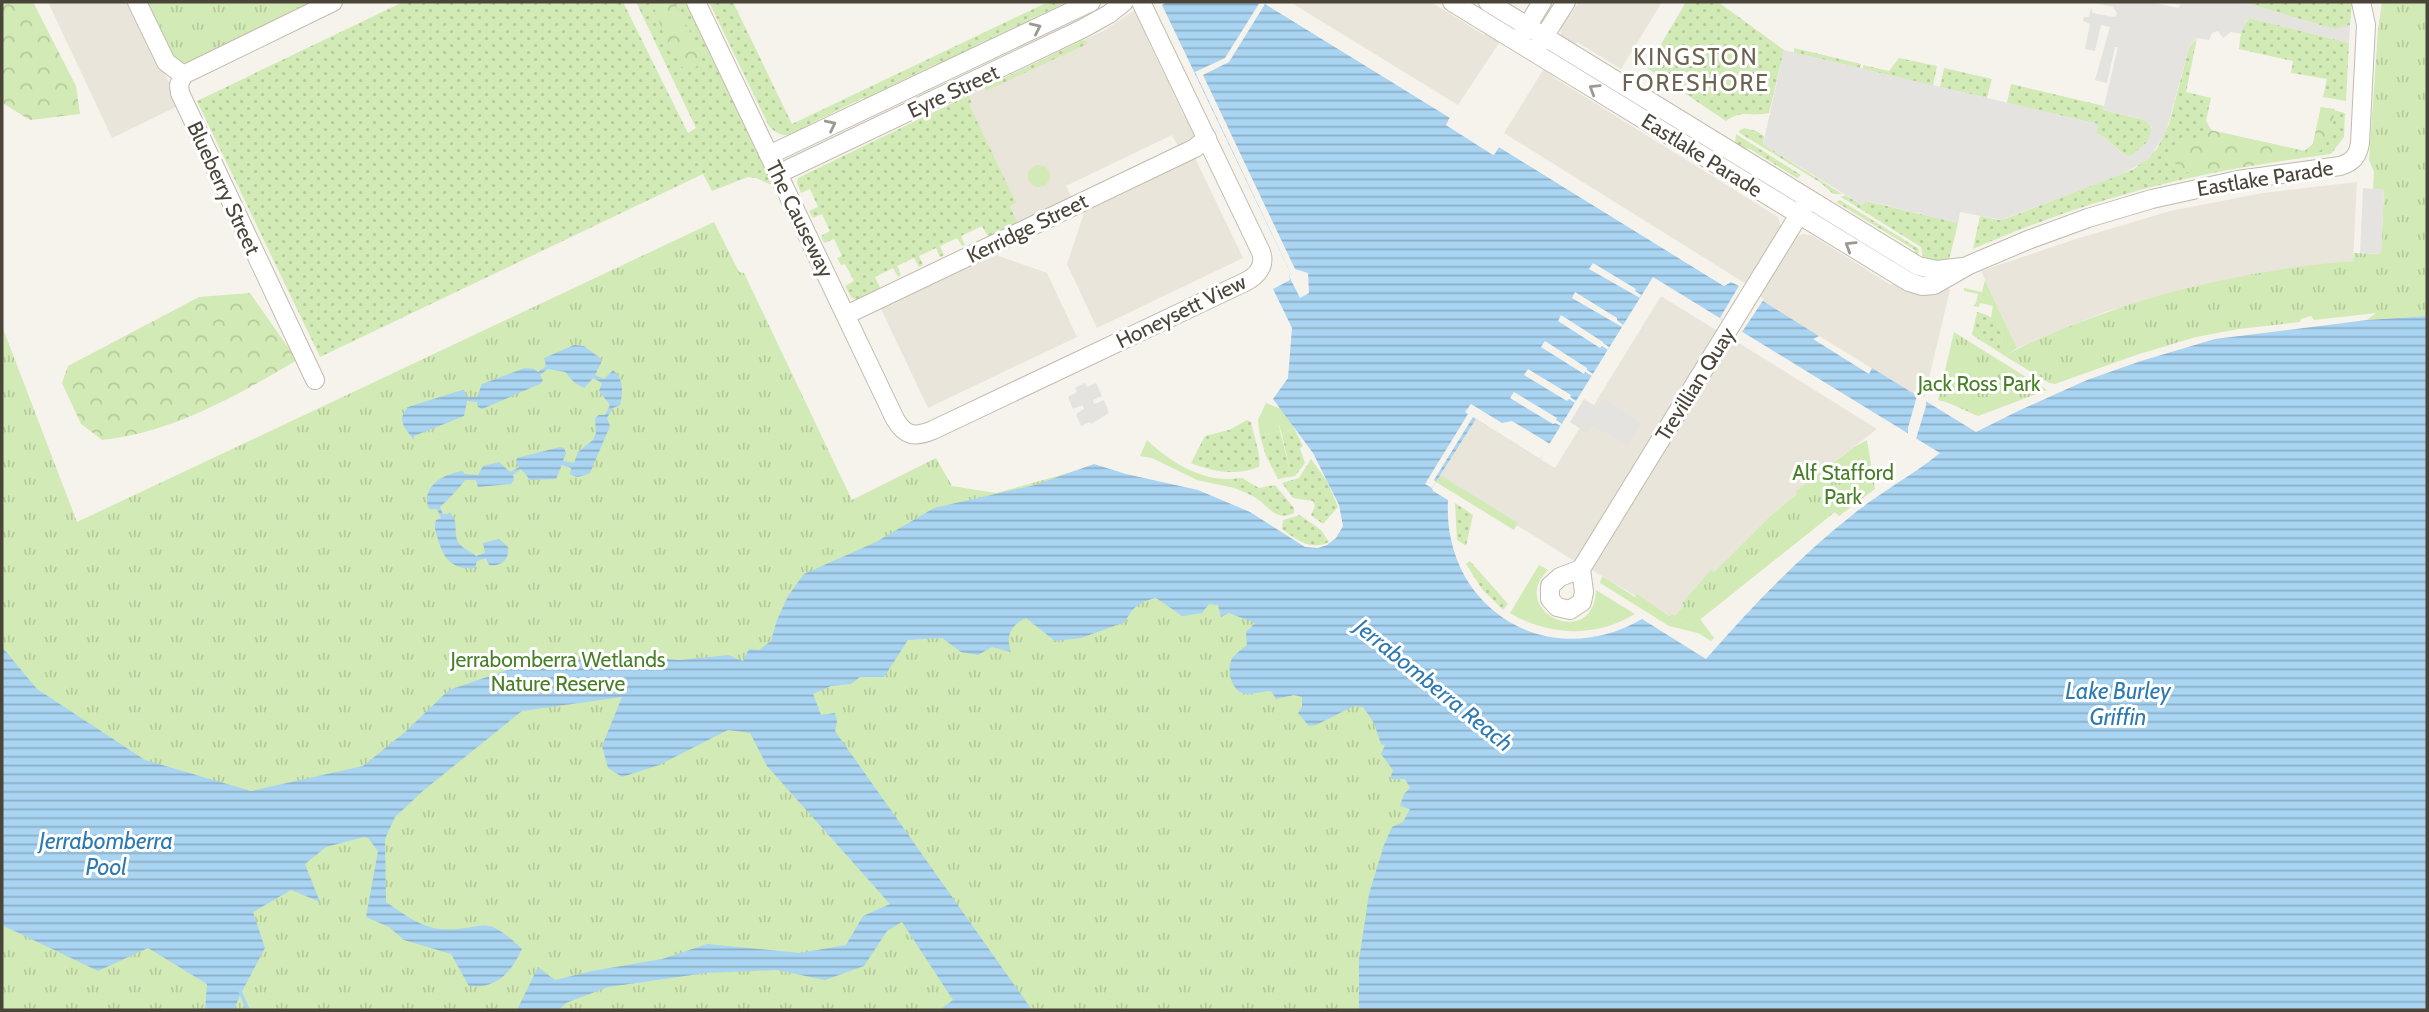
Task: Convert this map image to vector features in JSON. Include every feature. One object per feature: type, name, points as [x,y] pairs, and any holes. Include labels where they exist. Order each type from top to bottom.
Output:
[{"type":"street","points":[[137,2],[166,62],[183,75],[333,2]]},
{"type":"street","name":"The Causeway","points":[[696,2],[895,419],[908,434]]},
{"type":"street","name":"Eyre Street","points":[[769,155],[1091,2]]},
{"type":"street","name":"Eyre Street","points":[[778,174],[1082,29],[1124,2]]},
{"type":"street","name":"Honeysett View","points":[[908,434],[918,436],[933,430],[1254,276],[1262,266],[1262,255],[1141,2]]},
{"type":"street","name":"Eastlake Parade","points":[[1452,2],[1916,285],[1934,285],[1969,265],[2047,232],[2152,199],[2217,184],[2340,166],[2350,162],[2357,156],[2360,143],[2370,8]]},
{"type":"street","name":"Eastlake Parade","points":[[1488,2],[1918,266],[1944,270],[1969,265]]},
{"type":"street","points":[[1517,42],[1542,2]]},
{"type":"street","points":[[1535,52],[1566,2]]},
{"type":"street","name":"Blueberry Street","points":[[183,75],[179,85],[180,93],[315,380]]},
{"type":"street","name":"Kerridge Street","points":[[846,315],[1195,148],[1207,138]]},
{"type":"street","name":"Trevillian Quay","points":[[1581,569],[1809,199]]},
{"type":"street","points":[[1916,285],[1922,283],[1925,277],[1918,266]]},
{"type":"shaded area","points":[[48,2],[130,2],[180,105],[112,138]]},
{"type":"shaded area","points":[[1290,2],[1431,2],[1484,35],[1487,31],[1501,40],[1458,105]]},
{"type":"shaded area","points":[[1579,2],[1662,2],[1621,69],[1577,42],[1575,46],[1561,35],[1560,25],[1567,12],[1571,14]]},
{"type":"shaded area","points":[[2090,2],[2151,2],[2178,8],[2181,5],[2165,2],[2242,2],[2334,29],[2350,25],[2349,43],[2250,18],[2241,34],[2231,32],[2223,38],[2218,31],[2212,33],[2209,40],[2196,38],[2189,48],[2166,132],[2149,159],[2122,174],[2001,220],[1960,212],[1958,223],[1867,201],[1862,205],[1763,144],[1784,50],[2098,124],[2097,134],[2124,155],[2131,156],[2148,141],[2152,127],[2144,120],[2103,110],[2118,47],[2115,47],[2107,83],[2095,80],[2110,27],[2101,25],[2095,51],[2085,49],[2090,24],[2083,21],[2084,17],[2089,17],[2091,8],[2093,13],[2108,16],[2115,17],[2117,13],[2113,7]]},
{"type":"shaded area","points":[[1136,9],[1148,29],[1145,34],[1165,76],[1170,76],[1174,82],[1170,86],[1184,116],[1190,116],[1195,140],[1180,150],[1172,135],[1066,186],[1073,201],[1019,226],[1010,206],[1015,203],[969,104],[972,102],[969,95],[1105,30]]},
{"type":"shaded area","points":[[1545,67],[1555,73],[1553,77],[1778,217],[1781,228],[1748,285],[1504,133]]},
{"type":"shaded area","points":[[1195,158],[1243,258],[1097,328],[1067,264],[1085,210]]},
{"type":"shaded area","points":[[2316,159],[2316,163],[2256,171],[1965,260],[1963,257],[2033,227],[2139,192],[2232,171]]},
{"type":"shaded area","points":[[2357,182],[2353,261],[2265,272],[2188,288],[2105,312],[2017,348],[1981,271],[2170,211],[2263,193]]},
{"type":"shaded area","points":[[2363,188],[2384,190],[2381,254],[2360,253]]},
{"type":"shaded area","points":[[1804,234],[1813,236],[1891,285],[1896,283],[1912,293],[1933,294],[1948,287],[1950,290],[1924,399],[1919,392],[1917,396],[1762,301],[1763,298],[1757,295],[1795,237]]},
{"type":"shaded area","points":[[993,254],[1047,273],[1077,337],[928,408],[880,307]]},
{"type":"shaded area","points":[[1661,296],[1719,332],[1576,562],[1439,477],[1476,419],[1555,468]]},
{"type":"shaded area","points":[[1731,338],[1877,429],[1796,491],[1798,493],[1767,519],[1714,572],[1711,571],[1683,602],[1685,604],[1675,616],[1670,616],[1590,569]]},
{"type":"shaded area","points":[[1085,383],[1087,387],[1096,383],[1102,396],[1093,400],[1094,404],[1104,400],[1109,413],[1091,424],[1090,422],[1081,426],[1076,414],[1084,409],[1083,405],[1073,409],[1068,397],[1077,392],[1075,388]]},
{"type":"shaded area","points":[[1603,398],[1642,423],[1627,446],[1593,425],[1587,433],[1570,422],[1584,399],[1597,407]]},
{"type":"green space","points":[[2,2],[33,2],[76,86],[80,114],[30,120],[4,104]]},
{"type":"green space","points":[[144,2],[316,2],[184,64],[174,61]]},
{"type":"green space","points":[[403,2],[623,2],[688,133],[696,128],[636,2],[690,2],[776,183],[769,184],[748,177],[712,191],[703,174],[320,357],[197,101]]},
{"type":"green space","points":[[652,2],[674,2],[696,43],[701,61],[696,67],[688,70],[680,66],[667,44]]},
{"type":"green space","points":[[709,2],[733,2],[792,124],[1048,2],[1067,2],[1027,21],[1027,25],[1020,29],[1016,26],[972,47],[973,51],[939,67],[936,64],[874,94],[874,98],[867,102],[863,98],[810,124],[811,129],[784,135],[769,126]]},
{"type":"green space","points":[[1686,2],[1718,2],[1784,50],[1769,113],[1742,114],[1726,121],[1647,68]]},
{"type":"green space","points":[[2242,2],[2352,2],[2350,25],[2337,30]]},
{"type":"green space","points":[[2382,2],[2427,2],[2427,316],[2367,320],[2376,313],[2314,320],[2311,316],[2301,319],[2300,322],[2239,329],[2196,337],[2055,384],[2005,356],[2107,312],[2176,291],[2246,275],[2353,261],[2354,253],[2381,254],[2384,190],[2373,189],[2374,172],[2369,160]]},
{"type":"green space","points":[[2250,18],[2349,43],[2346,101],[2323,97],[2327,79],[2291,73],[2293,61],[2239,49],[2243,28]]},
{"type":"green space","points":[[2197,38],[2186,92],[2211,98],[2206,121],[2212,131],[2304,151],[2313,144],[2321,107],[2345,113],[2344,137],[2331,154],[2237,168],[2148,188],[2061,214],[1973,249],[1980,216],[2005,219],[2134,169],[2157,149],[2169,124],[2189,48]]},
{"type":"green space","points":[[1083,40],[1089,43],[986,91],[985,87]]},
{"type":"green space","points":[[1794,48],[1861,64],[1860,68],[1794,53]]},
{"type":"green space","points":[[1899,58],[1937,66],[1933,86],[1863,69],[1863,65],[1889,71]]},
{"type":"green space","points":[[1944,68],[1992,79],[1987,98],[1940,87]]},
{"type":"green space","points":[[2011,84],[2104,106],[2103,110],[2148,121],[2151,126],[2150,138],[2143,148],[2127,157],[2096,133],[2098,124],[2007,103]]},
{"type":"green space","points":[[969,95],[972,102],[969,104],[1016,203],[1010,206],[1019,226],[990,240],[982,226],[961,236],[965,245],[962,246],[957,238],[940,246],[944,255],[940,257],[936,248],[919,256],[923,265],[919,267],[914,258],[897,266],[901,275],[898,277],[893,268],[875,277],[882,292],[859,301],[851,297],[845,286],[854,281],[845,264],[841,265],[837,258],[842,256],[834,239],[824,243],[821,236],[830,231],[822,214],[813,218],[809,211],[818,207],[810,189],[801,193],[798,178]]},
{"type":"green space","points":[[2321,107],[2335,109],[2334,116],[2327,142],[2313,156],[2201,174],[2185,172],[2170,159],[2170,150],[2178,141],[2191,142],[2211,130],[2305,151],[2313,144]]},
{"type":"green space","points":[[1744,128],[1764,136],[1763,144],[1842,194],[1833,194],[1821,183],[1738,132]]},
{"type":"green space","points":[[1736,134],[1801,175],[1797,178],[1750,149],[1738,147],[1735,143]]},
{"type":"green space","points":[[1039,165],[1047,168],[1050,176],[1047,184],[1039,187],[1031,184],[1028,176],[1031,168]]},
{"type":"green space","points":[[1845,195],[1862,205],[1866,201],[1958,223],[1949,260],[1923,257],[1921,247],[1841,197]]},
{"type":"green space","points":[[1840,200],[1919,249],[1918,255],[1914,253],[1915,250],[1836,202]]},
{"type":"green space","name":"Jerrabomberra Wetlands Nature Reserve","points":[[714,222],[739,272],[744,273],[852,500],[936,458],[952,486],[996,493],[1086,468],[1512,627],[1364,1010],[2,1010],[2,326],[77,522]]},
{"type":"green space","points":[[1985,280],[2017,348],[2005,356],[1999,352],[2003,333],[1991,317],[1993,306],[1980,303],[1979,307],[1973,306],[1978,294],[1964,291],[1964,288],[1982,292]]},
{"type":"green space","points":[[250,293],[297,360],[228,399],[154,429],[102,440],[81,424],[62,383],[68,366],[199,297]]},
{"type":"green space","points":[[1977,312],[1997,321],[2000,326],[2003,337],[1999,352],[1972,335]]},
{"type":"green space","name":"Jack Ross Park","points":[[1954,332],[2047,390],[1978,416],[1938,400]]},
{"type":"green space","points":[[1266,403],[1281,409],[1295,427],[1282,435],[1279,424],[1280,431],[1260,436],[1258,420]]},
{"type":"green space","points":[[1247,420],[1251,422],[1259,467],[1225,472],[1191,463],[1205,436],[1229,430]]},
{"type":"green space","points":[[1294,428],[1303,446],[1300,448],[1305,463],[1295,476],[1278,479],[1266,456],[1260,436],[1280,431],[1291,475],[1282,435]]},
{"type":"green space","points":[[1147,440],[1185,468],[1207,476],[1230,479],[1234,488],[1197,480],[1152,458],[1140,456]]},
{"type":"green space","name":"Alf Stafford Park","points":[[1867,440],[1875,489],[1839,516],[1835,512],[1692,626],[1675,616],[1684,605],[1682,603],[1711,570],[1714,572],[1767,519],[1797,494],[1796,491]]},
{"type":"green space","points":[[1311,459],[1327,481],[1338,507],[1323,524],[1311,515],[1315,506],[1313,501],[1293,498],[1282,483],[1299,478]]},
{"type":"green space","points":[[1440,475],[1518,523],[1514,530],[1436,482]]},
{"type":"green space","points":[[1242,478],[1259,488],[1275,485],[1294,508],[1294,513],[1279,515],[1254,497],[1234,488],[1230,479]]},
{"type":"green space","points":[[1455,503],[1473,515],[1466,546],[1457,540]]},
{"type":"green space","points":[[1300,515],[1321,530],[1329,542],[1310,545],[1282,529],[1283,520]]},
{"type":"green space","points":[[1470,561],[1508,604],[1503,610],[1482,589],[1466,564]]},
{"type":"green space","points":[[1539,565],[1548,570],[1538,585],[1538,599],[1544,611],[1556,619],[1569,622],[1582,619],[1592,609],[1596,590],[1635,614],[1620,622],[1588,630],[1556,630],[1525,621],[1510,613]]},
{"type":"green space","points":[[1602,576],[1635,597],[1637,594],[1669,616],[1672,614],[1692,626],[1700,619],[1714,638],[1711,641],[1698,633],[1669,626],[1600,583]]},
{"type":"water","name":"Lake Burley Griffin","points":[[1167,2],[1262,2],[1450,118],[1446,125],[1493,155],[1499,147],[1724,286],[1731,282],[1739,286],[1819,336],[1813,339],[1869,374],[1872,368],[1976,432],[2087,380],[2215,339],[2367,320],[2427,316],[2427,1010],[1359,1010],[1359,960],[1369,894],[1392,827],[1403,822],[1410,809],[1400,806],[1404,794],[1410,788],[1405,779],[1390,779],[1393,770],[1381,754],[1385,745],[1381,744],[1374,723],[1363,707],[1354,706],[1309,726],[1298,713],[1302,707],[1302,697],[1294,695],[1276,699],[1271,691],[1248,694],[1235,687],[1230,677],[1231,661],[1247,645],[1246,632],[1255,623],[1229,613],[1221,617],[1218,605],[1209,604],[1202,613],[1182,616],[1156,598],[1137,606],[1125,622],[1081,638],[1055,641],[1026,618],[1016,624],[1009,636],[1011,652],[992,647],[978,655],[961,652],[942,638],[908,640],[884,677],[860,677],[851,684],[831,686],[813,694],[821,715],[835,713],[835,731],[1032,1010],[940,1010],[953,1000],[902,922],[887,931],[864,966],[825,980],[777,970],[706,973],[608,987],[566,1003],[559,1010],[517,1010],[538,967],[555,980],[662,959],[707,944],[800,953],[846,945],[863,916],[890,904],[767,766],[750,733],[728,730],[659,765],[622,777],[608,768],[602,746],[622,697],[522,711],[424,790],[395,817],[385,839],[386,902],[412,919],[433,928],[490,926],[509,937],[522,949],[508,972],[487,985],[469,986],[451,954],[404,940],[389,927],[366,917],[378,851],[368,838],[364,837],[326,847],[305,864],[320,902],[291,890],[253,912],[265,948],[234,1010],[205,1010],[207,984],[148,948],[98,971],[2,925],[2,647],[37,689],[145,760],[251,791],[363,766],[405,732],[449,690],[519,666],[614,655],[680,660],[728,655],[743,661],[749,649],[759,650],[771,641],[788,596],[804,574],[876,542],[934,508],[1035,485],[1094,464],[1198,490],[1250,512],[1305,547],[1318,548],[1336,538],[1343,526],[1339,505],[1313,453],[1273,399],[1288,378],[1292,328],[1273,289],[1290,280],[1291,274],[1162,5]],"holes":[[[1653,277],[1940,453],[1866,504],[1796,563],[1706,659],[1642,619],[1606,634],[1571,639],[1538,634],[1508,621],[1482,600],[1463,572],[1451,538],[1448,500],[1432,488],[1476,419],[1540,459]]]},
{"type":"water","points":[[574,345],[584,346],[600,358],[601,363],[595,375],[604,379],[613,370],[622,386],[620,405],[613,408],[607,418],[610,426],[590,473],[575,476],[570,474],[571,468],[562,465],[556,479],[530,480],[521,469],[513,475],[511,484],[478,487],[476,480],[465,480],[440,507],[443,514],[451,514],[453,517],[458,542],[476,556],[485,553],[483,543],[499,539],[508,547],[508,551],[506,558],[497,565],[489,565],[486,558],[477,561],[475,568],[454,565],[442,551],[436,532],[436,520],[441,518],[437,509],[429,509],[427,501],[435,482],[462,471],[465,474],[478,475],[483,466],[499,462],[510,472],[519,467],[517,458],[560,447],[564,448],[566,453],[563,461],[574,463],[578,452],[593,440],[596,433],[595,418],[605,415],[610,405],[599,391],[602,383],[593,378],[584,388],[565,372],[548,369],[540,375],[543,380],[540,384],[482,409],[477,402],[467,401],[464,416],[414,436],[414,440],[402,421],[404,412],[408,407],[459,391],[464,390],[467,397],[477,397],[482,384],[525,368],[538,372],[546,366],[544,358]]},
{"type":"pier","points":[[1260,2],[1268,2],[1452,115],[1454,118],[1450,124],[1493,150],[1500,144],[1724,282],[1730,278],[1734,280],[1724,286],[1499,147],[1494,155],[1446,125],[1450,117],[1265,4],[1229,62],[1203,75],[1295,269],[1308,273],[1309,293],[1300,298],[1195,72],[1225,58]]},
{"type":"pier","points":[[1593,263],[1636,289],[1641,295],[1640,298],[1589,269]]},
{"type":"pier","points":[[1740,284],[1764,299],[1742,332],[1720,318]]},
{"type":"pier","points":[[1575,292],[1617,318],[1622,327],[1572,298]]},
{"type":"pier","points":[[1561,315],[1603,342],[1609,347],[1608,350],[1602,346],[1600,348],[1558,321]]},
{"type":"pier","points":[[1545,341],[1587,368],[1592,376],[1585,372],[1584,374],[1541,347]]},
{"type":"pier","points":[[1528,369],[1571,395],[1575,403],[1524,375]]},
{"type":"pier","points":[[1514,392],[1557,418],[1561,426],[1510,398]]},
{"type":"pier","points":[[1918,392],[1926,398],[1926,406],[1915,442],[1910,436],[1908,438],[1908,428]]},
{"type":"pier","points":[[1471,404],[1502,423],[1512,421],[1550,444],[1540,459],[1473,417],[1434,480],[1436,482],[1432,488],[1425,484],[1468,414],[1465,412]]},
{"type":"waterway","points":[[239,989],[248,1010]]},
{"type":"district","name":"KINGSTON FORESHORE","points":[[1696,70]]},
{"type":"water label","name":"Jerrabomberra Reach","points":[[1434,685]]},
{"type":"water label","name":"Jerrabomberra Pool","points":[[106,854]]}]
